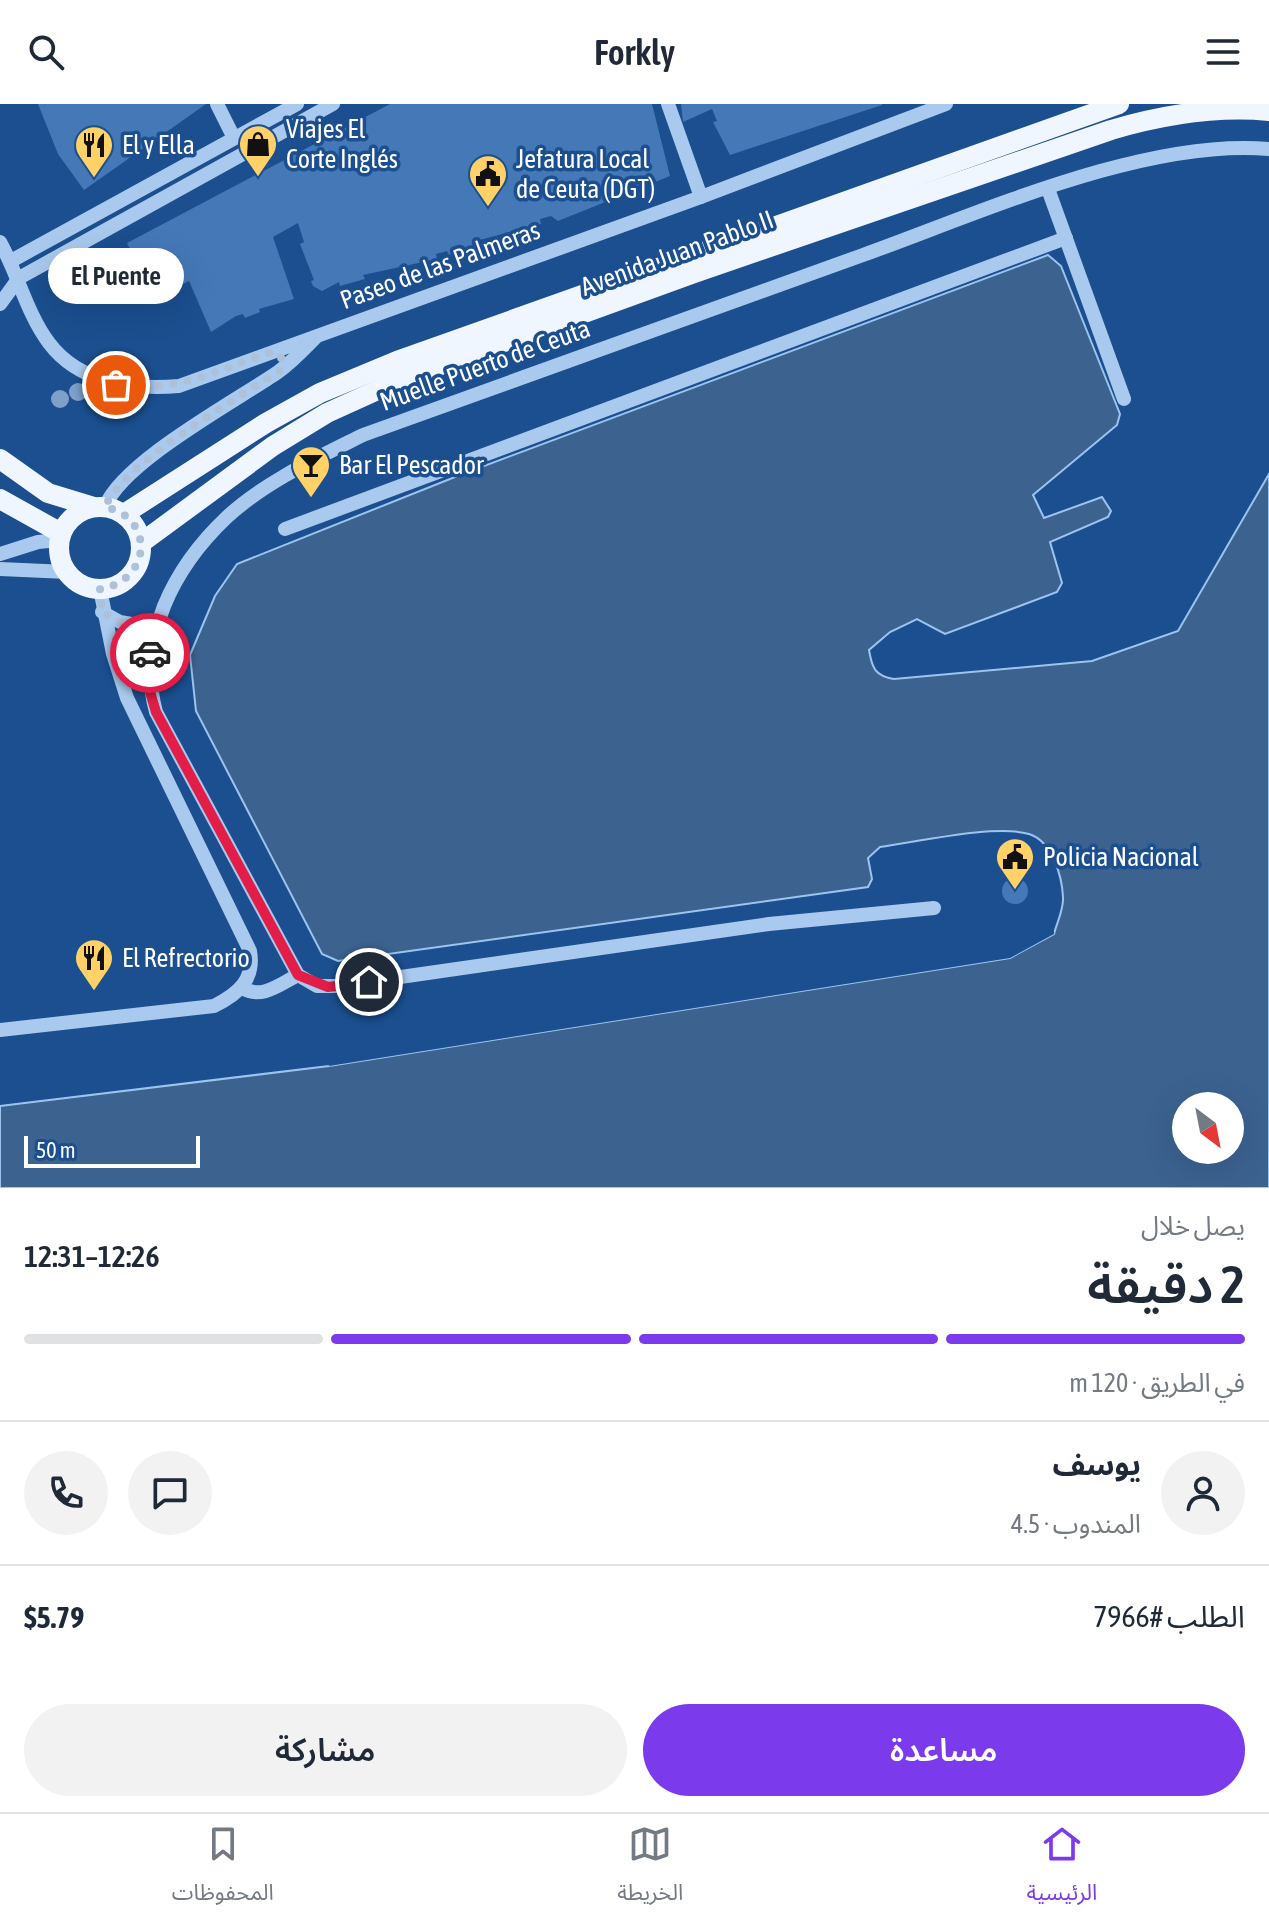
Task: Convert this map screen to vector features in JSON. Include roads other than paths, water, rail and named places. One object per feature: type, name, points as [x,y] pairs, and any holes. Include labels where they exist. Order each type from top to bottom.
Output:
[{"type":"main road","name":"Avenida Juan Pablo II","points":[[124,514],[266,423],[320,393],[397,361],[1119,104]]},
{"type":"main road","name":"Avenida Juan Pablo II","points":[[141,543],[273,446],[327,413],[402,379],[694,273],[1111,130],[1153,118],[1203,112],[1269,111]]},
{"type":"main road","points":[[0,459],[48,493],[99,507],[124,514],[138,531],[141,543],[135,569],[114,587],[100,589],[81,584],[67,572],[61,562],[60,536],[80,511],[99,507]]},
{"type":"main road","points":[[0,499],[60,536]]},
{"type":"street","points":[[217,104],[234,138]]},
{"type":"street","points":[[11,261],[297,104]]},
{"type":"street","points":[[0,304],[19,278],[333,104]]},
{"type":"street","points":[[668,104],[701,197]]},
{"type":"street","name":"Paseo de las Palmeras","points":[[0,242],[48,342],[65,361],[116,385],[148,389],[179,386],[701,197],[946,104]]},
{"type":"street","name":"Muelle Puerto de Ceuta","points":[[298,975],[156,712],[148,685],[154,628],[193,554],[229,516],[308,462],[363,435],[1048,189],[1172,152],[1242,147],[1269,149]]},
{"type":"street","points":[[1048,189],[1124,399]]},
{"type":"street","points":[[285,529],[1066,238]]},
{"type":"street","points":[[0,315],[14,300],[19,278]]},
{"type":"street","points":[[99,507],[119,483],[145,462],[281,370],[321,333]]},
{"type":"street","points":[[266,353],[277,353],[282,359],[281,370]]},
{"type":"street","points":[[0,554],[60,536]]},
{"type":"street","points":[[2,573],[67,572]]},
{"type":"street","points":[[0,1030],[214,1006],[242,988],[251,969],[250,951],[127,698],[102,612],[100,589]]},
{"type":"street","points":[[102,612],[120,622],[154,628]]},
{"type":"street","points":[[242,988],[250,992],[266,992],[298,975],[328,987],[769,924],[934,908]]},
{"type":"water","points":[[1048,255],[1061,266],[1120,414],[1117,425],[1033,495],[1044,518],[1102,497],[1111,511],[1108,517],[1050,542],[1062,583],[1057,592],[945,634],[917,619],[890,632],[869,650],[870,656],[879,673],[894,679],[1092,661],[1178,631],[1269,474],[1269,1188],[0,1188],[0,1106],[329,1066],[1010,958],[1054,934],[1063,897],[1058,870],[1050,851],[1029,834],[997,831],[880,847],[868,858],[872,879],[868,887],[338,961],[322,954],[196,711],[190,655],[215,596],[237,564],[460,475]]},
{"type":"place","name":"Viajes El Corte Inglés","points":[[258,178]]},
{"type":"place","name":"El y Ella","points":[[94,179]]},
{"type":"place","name":"Jefatura Local de Ceuta (DGT)","points":[[488,208]]},
{"type":"place","name":"El Puente","points":[[116,385]]},
{"type":"place","name":"Bar El Pescador","points":[[311,499]]},
{"type":"place","name":"Policia Nacional","points":[[1015,891]]},
{"type":"place","name":"El Refrectorio","points":[[94,992]]}]
